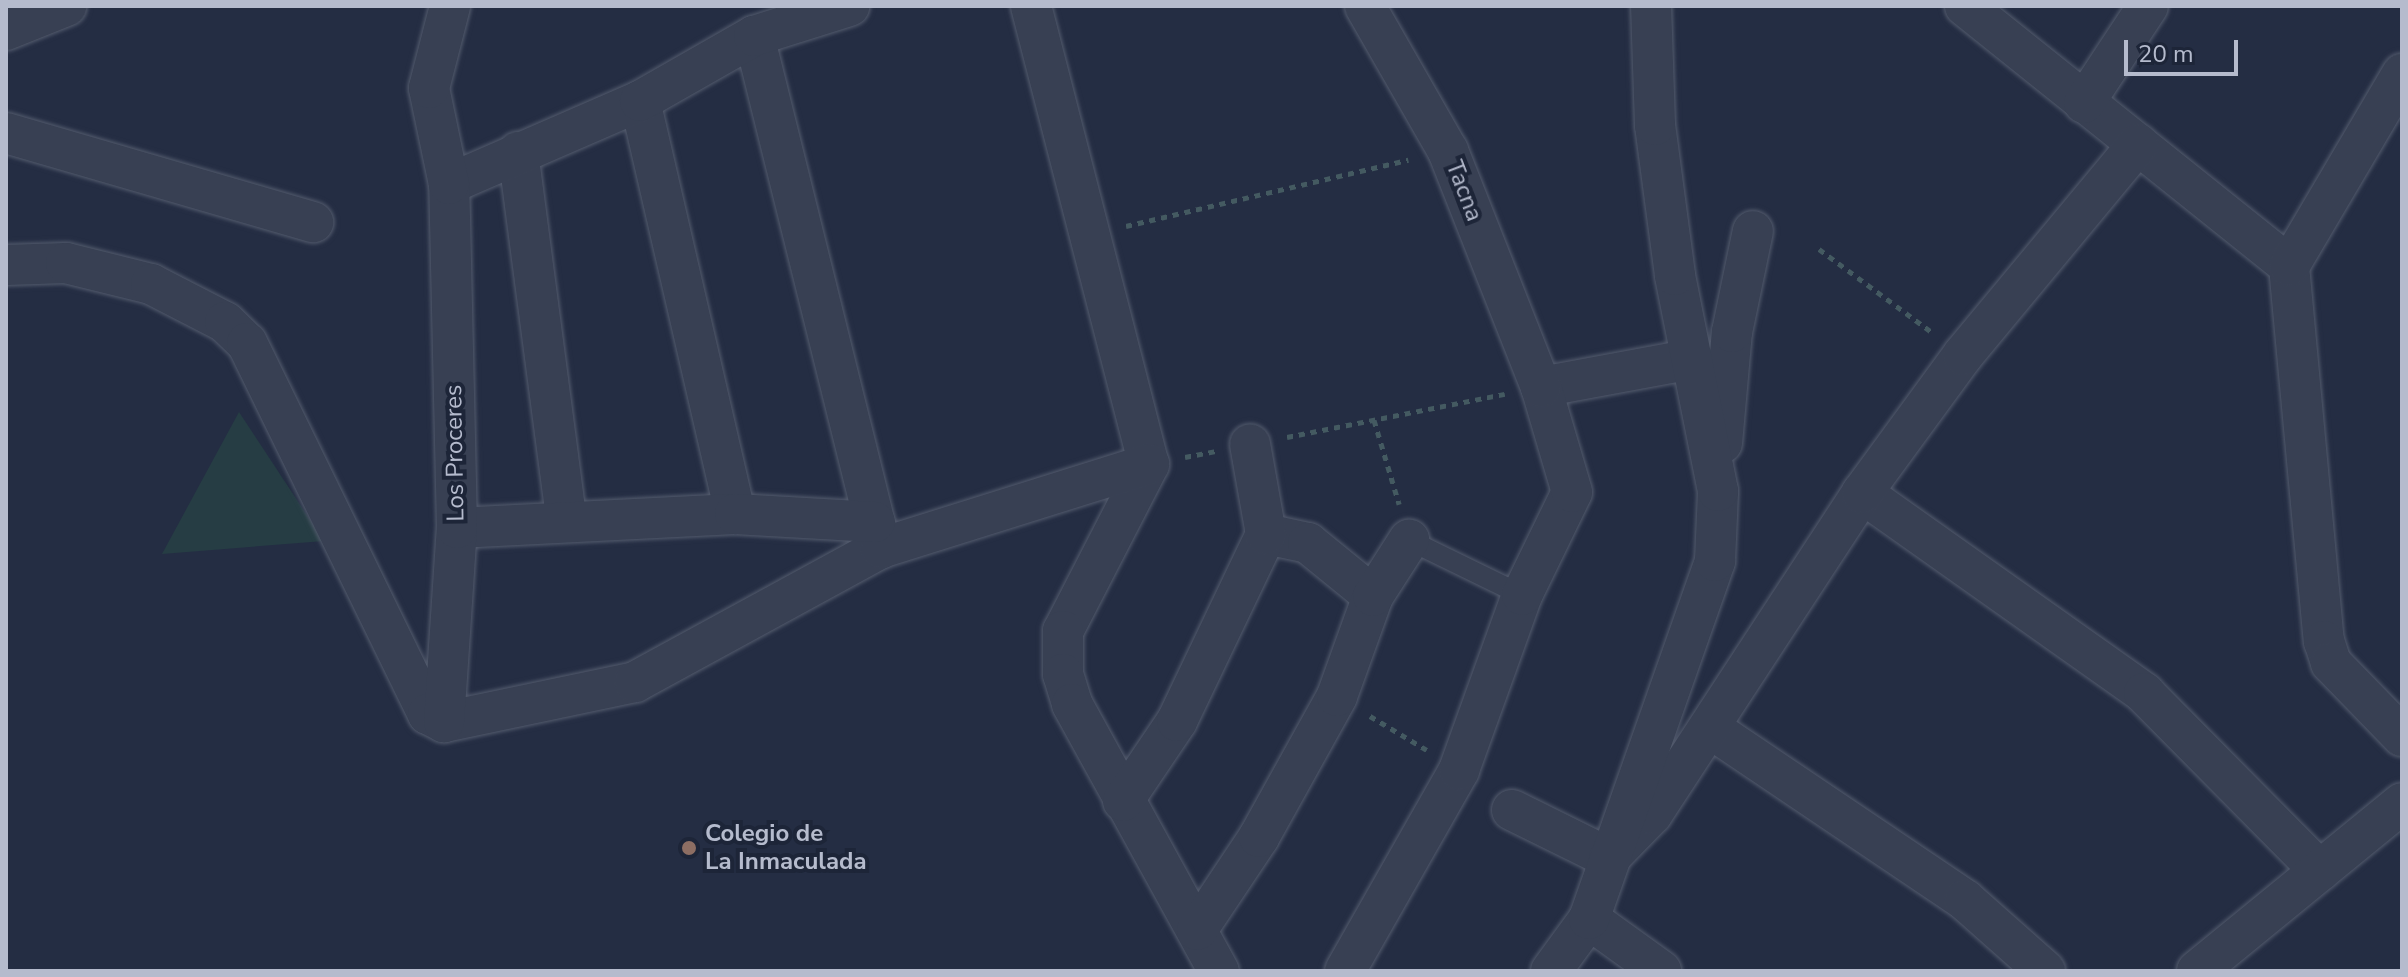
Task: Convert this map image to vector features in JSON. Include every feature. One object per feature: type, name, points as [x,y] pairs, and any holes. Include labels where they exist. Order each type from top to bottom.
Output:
[{"type":"street","points":[[6,30],[66,6]]},
{"type":"street","name":"Los Proceres","points":[[444,722],[457,528],[449,184],[429,88],[450,6]]},
{"type":"street","points":[[449,184],[640,101],[754,36],[849,6]]},
{"type":"street","points":[[1031,6],[1149,464],[1063,631],[1063,674],[1072,704],[1219,971]]},
{"type":"street","name":"Tacna","points":[[1345,971],[1459,770],[1522,595],[1572,492],[1541,387],[1448,151],[1365,6]]},
{"type":"street","points":[[1651,6],[1655,125],[1692,359],[1718,491]]},
{"type":"street","points":[[1965,6],[2289,266]]},
{"type":"street","points":[[2084,103],[2148,6]]},
{"type":"street","points":[[754,36],[878,535]]},
{"type":"street","points":[[2402,74],[2289,266],[2324,641],[2331,663],[2402,736]]},
{"type":"street","points":[[640,101],[735,514]]},
{"type":"street","points":[[6,133],[313,222]]},
{"type":"street","points":[[1609,858],[1652,814],[1713,730],[1862,493],[1963,355],[2138,144]]},
{"type":"street","points":[[518,152],[566,518]]},
{"type":"street","points":[[1551,971],[1589,919],[1715,561],[1732,332],[1753,231]]},
{"type":"street","points":[[6,265],[66,263],[151,284],[213,315],[247,343],[421,701],[428,714],[444,722],[635,682],[878,535],[1149,464]]},
{"type":"street","points":[[1541,387],[1692,359]]},
{"type":"street","points":[[1123,801],[1177,721],[1266,534],[1250,444]]},
{"type":"street","points":[[1862,493],[2144,693],[2320,871]]},
{"type":"street","points":[[457,528],[566,518],[735,514],[878,535]]},
{"type":"street","points":[[1266,534],[1308,543],[1373,596]]},
{"type":"street","points":[[1197,930],[1259,837],[1337,696],[1373,596],[1409,540]]},
{"type":"street","points":[[1713,730],[1965,900],[2045,971]]},
{"type":"street","points":[[2197,971],[2402,803]]},
{"type":"street","points":[[1512,810],[1609,858]]},
{"type":"street","points":[[1589,919],[1661,971]]},
{"type":"lane","points":[[1409,540],[1522,595]]},
{"type":"path","points":[[1090,235],[1448,151]]},
{"type":"path","points":[[1819,249],[1963,355]]},
{"type":"path","points":[[1149,464],[1541,387]]},
{"type":"path","points":[[1374,420],[1409,540]]},
{"type":"shaded area","points":[[239,412],[324,541],[162,554]]},
{"type":"place","name":"Colegio de La Inmaculada","points":[[689,848]]}]
